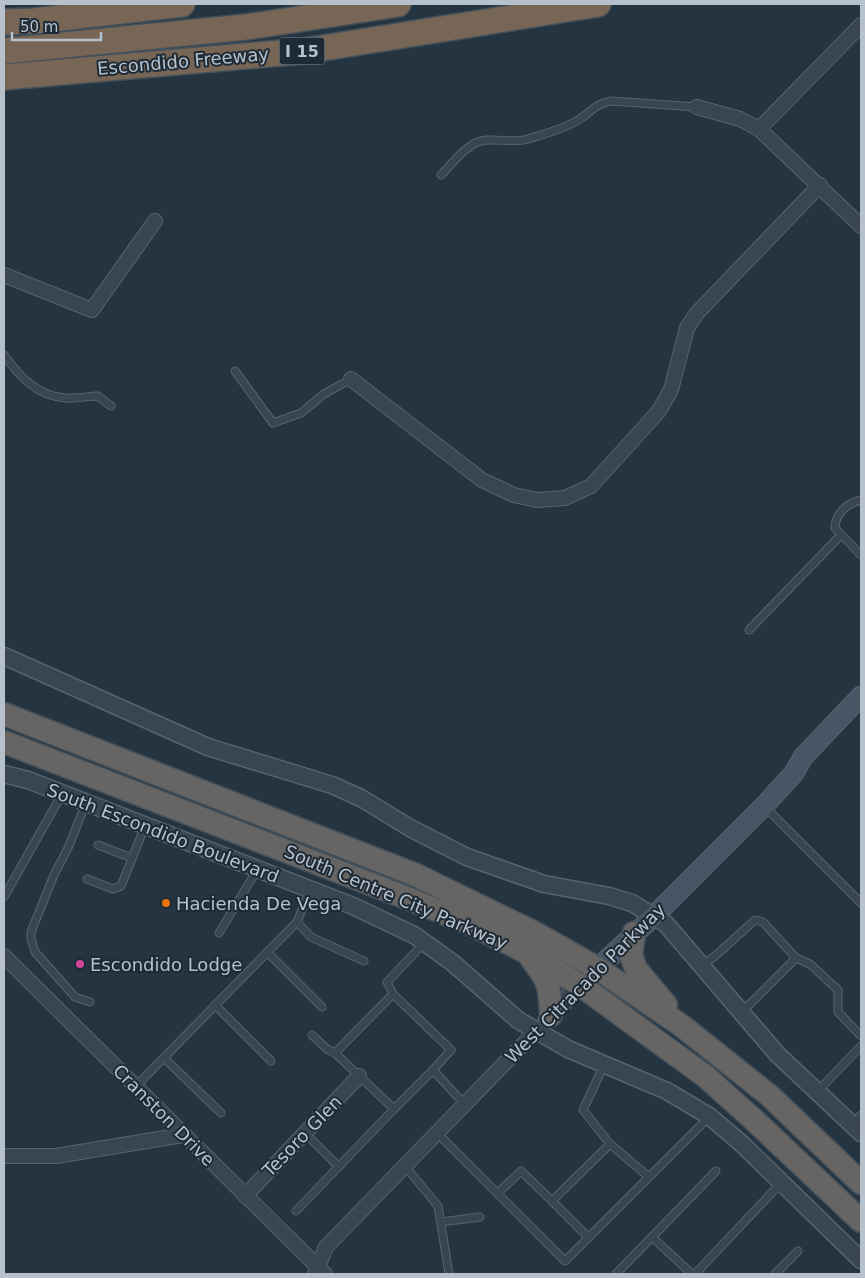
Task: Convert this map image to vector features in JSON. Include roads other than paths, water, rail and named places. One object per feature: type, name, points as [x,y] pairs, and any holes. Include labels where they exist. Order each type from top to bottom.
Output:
[{"type":"highway","points":[[4,22],[34,21],[182,4]]},
{"type":"highway","points":[[4,51],[246,26],[398,4]]},
{"type":"highway","name":"Escondido Freeway","points":[[4,78],[304,51],[598,4]]},
{"type":"highway","name":"South Centre City Parkway","points":[[4,714],[416,875],[535,933],[597,968],[682,1026],[770,1096],[861,1183]]},
{"type":"highway","name":"South Centre City Parkway","points":[[4,742],[407,898],[468,923],[526,952],[580,986],[705,1076],[754,1119],[861,1221]]},
{"type":"highway","points":[[634,934],[631,955],[636,969],[682,1026]]},
{"type":"highway","points":[[526,952],[546,978],[551,992],[544,1023]]},
{"type":"main road","name":"West Citracado Parkway","points":[[580,986],[654,916],[764,806],[794,773],[803,757],[861,696]]},
{"type":"street","points":[[759,129],[861,25]]},
{"type":"street","points":[[697,107],[740,119],[759,129],[861,226]]},
{"type":"street","points":[[351,379],[482,480],[514,495],[538,500],[566,498],[591,486],[659,411],[671,390],[687,328],[697,312],[820,185]]},
{"type":"street","points":[[4,275],[92,310],[155,220]]},
{"type":"street","points":[[4,656],[208,747],[332,784],[361,798],[410,828],[467,857],[544,884],[609,896],[632,903],[666,924],[777,1054],[817,1092],[858,1124]]},
{"type":"street","name":"South Escondido Boulevard","points":[[4,774],[28,780],[310,890],[385,920],[426,942],[453,963],[516,1019],[544,1023],[568,1049],[666,1092],[709,1116],[742,1144],[861,1260]]},
{"type":"street","name":"Cranston Drive","points":[[4,956],[319,1272]]},
{"type":"street","name":"West Citracado Parkway","points":[[319,1272],[326,1247],[580,986]]},
{"type":"street","name":"Tesoro Glen","points":[[245,1196],[359,1076]]},
{"type":"street","points":[[4,1156],[56,1156],[183,1135]]},
{"type":"lane","points":[[441,175],[461,153],[482,140],[515,142],[527,140],[578,120],[598,104],[611,101],[697,107]]},
{"type":"lane","points":[[4,355],[28,384],[39,391],[66,398],[98,396],[110,406]]},
{"type":"lane","points":[[235,371],[273,423],[301,413],[324,394],[351,379]]},
{"type":"lane","points":[[861,500],[852,502],[842,510],[835,521],[835,528],[861,555]]},
{"type":"lane","points":[[749,630],[842,535]]},
{"type":"lane","points":[[4,897],[62,794]]},
{"type":"lane","points":[[86,803],[68,848],[54,875],[31,939],[35,952],[75,997],[90,1002]]},
{"type":"lane","points":[[764,806],[861,902]]},
{"type":"lane","points":[[87,879],[113,889],[121,886],[145,826]]},
{"type":"lane","points":[[98,845],[132,858]]},
{"type":"lane","points":[[219,933],[257,869]]},
{"type":"lane","points":[[132,1084],[142,1080],[297,922],[310,890]]},
{"type":"lane","points":[[702,964],[714,956],[755,920],[762,922],[796,958],[810,964],[838,990],[838,1012],[861,1036]]},
{"type":"lane","points":[[297,922],[312,937],[364,961]]},
{"type":"lane","points":[[296,1211],[451,1050],[392,994],[387,982],[426,942]]},
{"type":"lane","points":[[267,952],[322,1007]]},
{"type":"lane","points":[[742,1012],[796,958]]},
{"type":"lane","points":[[335,1053],[392,994]]},
{"type":"lane","points":[[215,1005],[271,1061]]},
{"type":"lane","points":[[312,1035],[327,1049],[335,1053],[394,1109]]},
{"type":"lane","points":[[817,1092],[861,1046]]},
{"type":"lane","points":[[164,1058],[221,1113]]},
{"type":"lane","points":[[604,1064],[583,1110],[610,1144],[649,1177]]},
{"type":"lane","points":[[433,1070],[465,1105]]},
{"type":"lane","points":[[437,1133],[565,1260],[709,1116]]},
{"type":"lane","points":[[305,1132],[338,1167]]},
{"type":"lane","points":[[552,1201],[610,1144]]},
{"type":"lane","points":[[405,1166],[438,1206],[449,1274]]},
{"type":"lane","points":[[498,1193],[521,1171],[588,1237]]},
{"type":"lane","points":[[616,1274],[716,1171]]},
{"type":"lane","points":[[652,1237],[693,1274],[782,1182]]},
{"type":"lane","points":[[441,1222],[480,1217]]},
{"type":"lane","points":[[775,1274],[798,1251]]},
{"type":"place","name":"Hacienda De Vega","points":[[166,903]]},
{"type":"place","name":"Escondido Lodge","points":[[80,964]]}]
